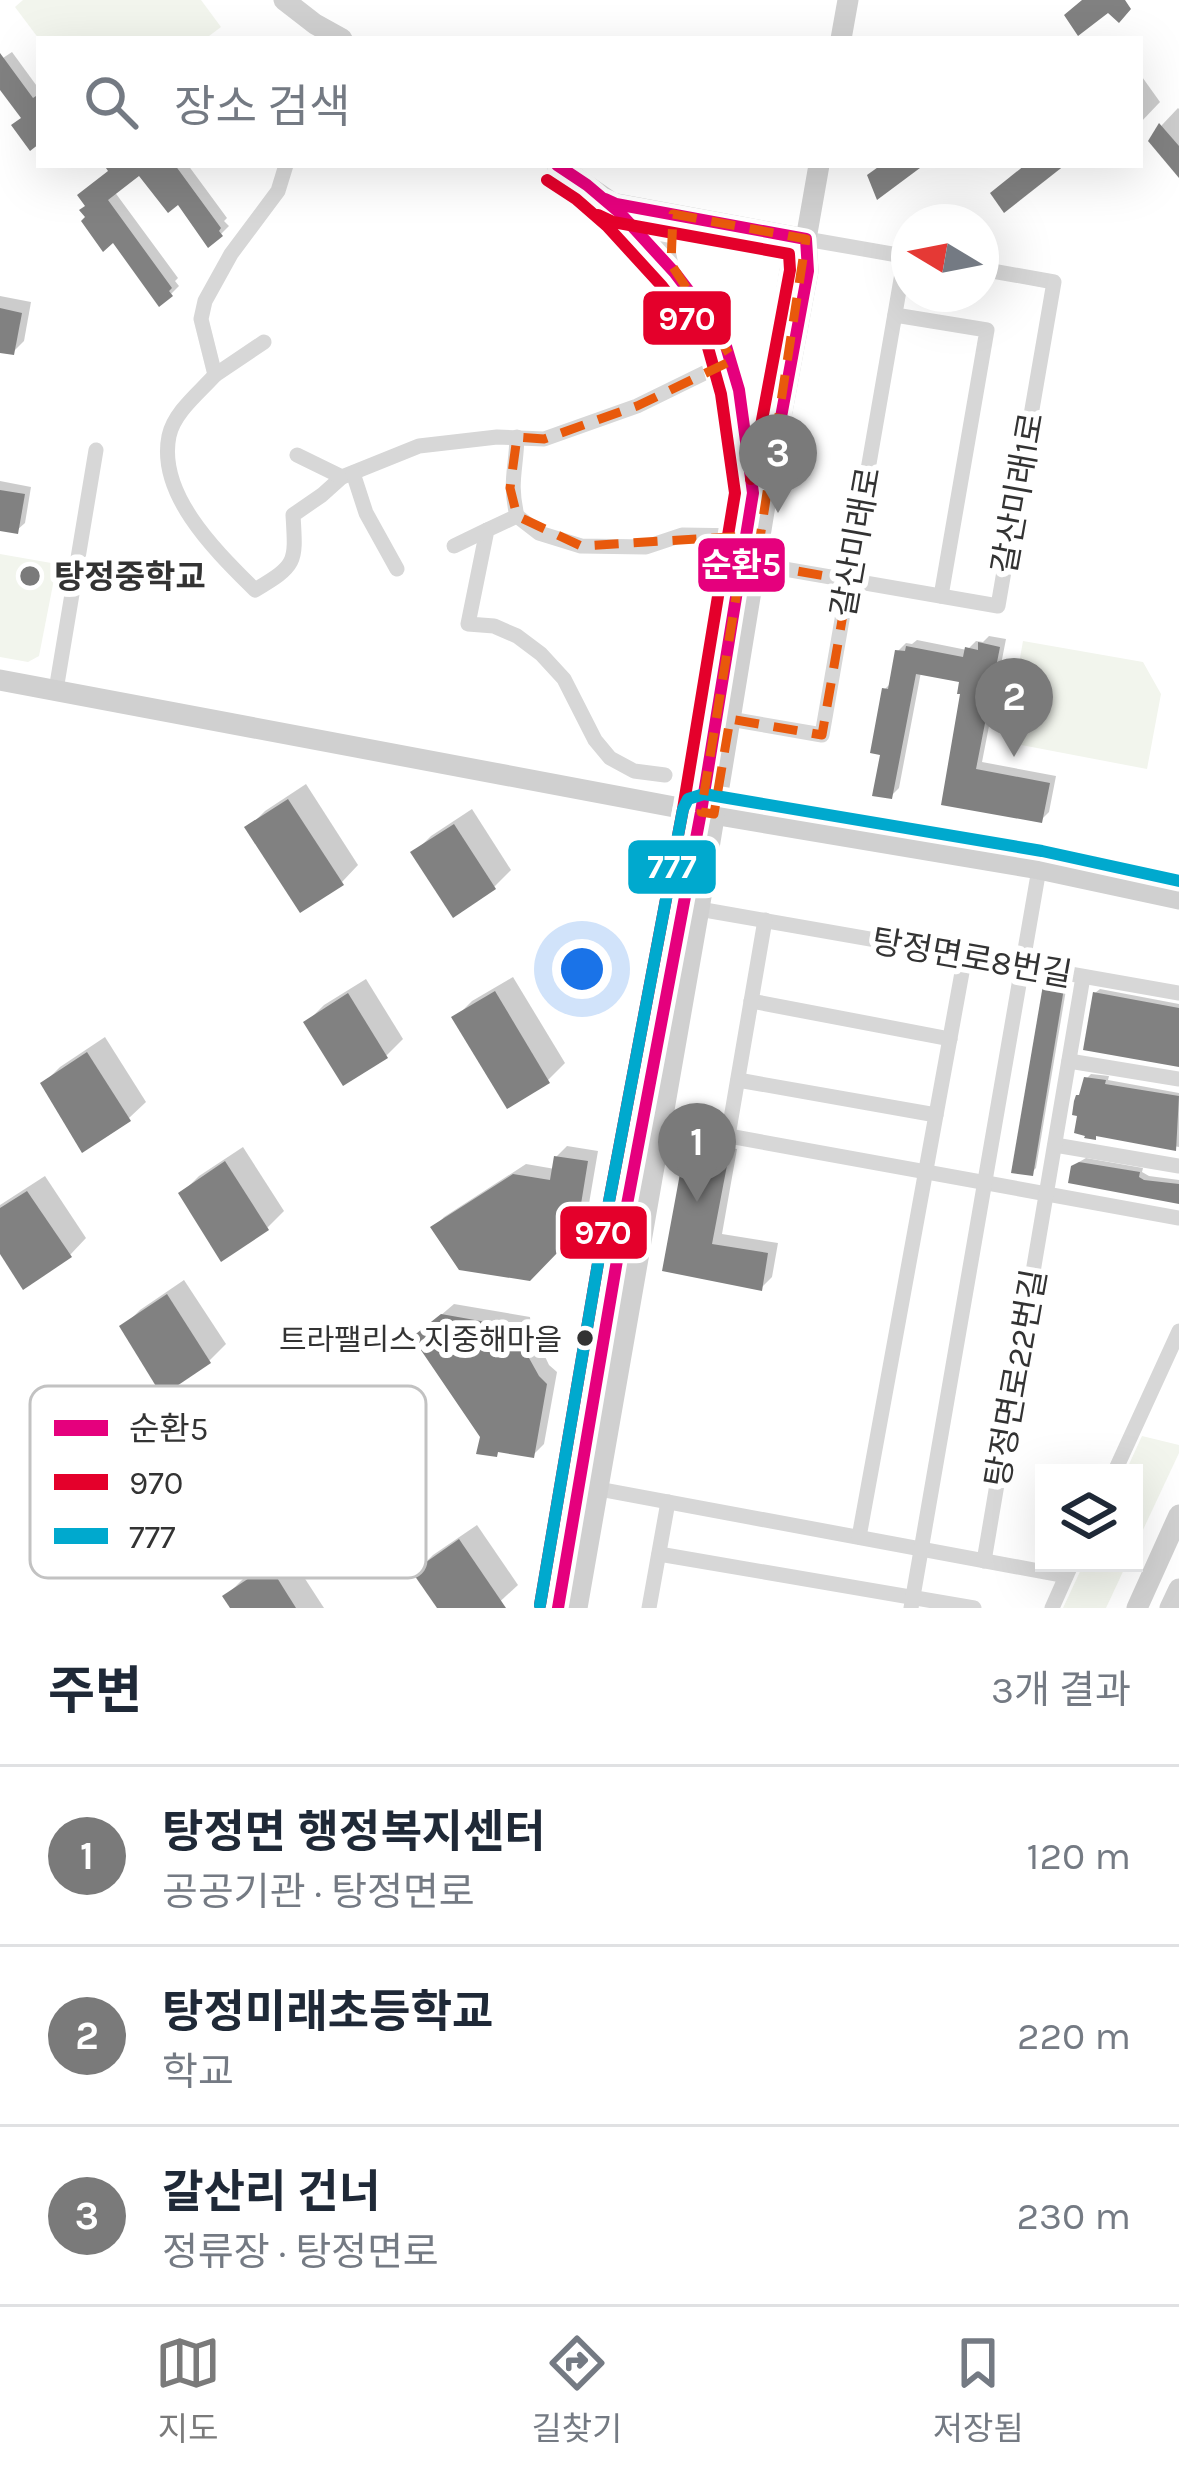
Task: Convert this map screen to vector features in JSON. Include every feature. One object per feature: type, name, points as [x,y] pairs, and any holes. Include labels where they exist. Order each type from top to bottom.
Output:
[{"type":"main road","points":[[284,0],[338,36]]},
{"type":"main road","points":[[842,36],[848,0]]},
{"type":"main road","points":[[561,168],[616,204],[806,239]]},
{"type":"main road","points":[[558,1608],[588,1487],[707,813],[746,536],[808,271],[806,239],[818,168]]},
{"type":"main road","points":[[652,1122],[699,908],[707,813],[730,719],[756,564],[769,389],[792,259],[806,239]]},
{"type":"main road","points":[[0,680],[707,813],[1039,869],[1179,899]]},
{"type":"main road","points":[[578,1608],[588,1487]]},
{"type":"main road","points":[[1137,1608],[1179,1515]]},
{"type":"main road","points":[[1170,1608],[1179,1589]]},
{"type":"street","points":[[215,375],[201,319],[205,301],[231,254],[278,191],[285,168]]},
{"type":"street","points":[[605,199],[675,273],[722,336],[740,390],[760,490]]},
{"type":"street","points":[[673,214],[667,246],[675,273]]},
{"type":"street","points":[[806,239],[891,253]]},
{"type":"street","name":"갈산미래1로","points":[[756,564],[998,606],[1054,282],[999,272]]},
{"type":"street","name":"갈산미래로","points":[[730,719],[822,735],[896,312]]},
{"type":"street","points":[[895,315],[987,331],[941,596]]},
{"type":"street","points":[[264,342],[215,375],[183,410],[170,434],[170,467],[181,504],[254,590],[292,563],[293,515],[348,475],[419,446],[544,439],[637,406],[731,360]]},
{"type":"street","points":[[740,390],[753,400],[769,389]]},
{"type":"street","points":[[517,437],[510,488],[518,516],[539,533],[580,546],[646,547],[682,536],[746,536]]},
{"type":"street","points":[[56,690],[96,450]]},
{"type":"street","points":[[297,455],[348,475],[397,569]]},
{"type":"street","points":[[454,546],[518,516]]},
{"type":"street","points":[[487,530],[468,624],[494,626],[529,645],[564,679],[595,740],[610,758],[634,771],[664,775]]},
{"type":"street","name":"탕정면로22번길","points":[[911,1603],[1039,869]]},
{"type":"street","name":"탕정면로8번길","points":[[699,908],[1179,993]]},
{"type":"street","points":[[728,1136],[765,920]]},
{"type":"street","points":[[859,1538],[964,956]]},
{"type":"street","name":"탕정면로22번길","points":[[984,1561],[1083,977]]},
{"type":"street","points":[[751,1001],[950,1039]]},
{"type":"street","points":[[1069,1061],[1179,1079]]},
{"type":"street","points":[[738,1080],[936,1115]]},
{"type":"street","points":[[652,1122],[1179,1217]]},
{"type":"street","points":[[1054,1144],[1179,1166]]},
{"type":"street","points":[[1118,1464],[1179,1331]]},
{"type":"street","points":[[588,1487],[984,1561],[1035,1566]]},
{"type":"street","points":[[649,1608],[668,1502]]},
{"type":"street","points":[[659,1554],[911,1603],[974,1608]]},
{"type":"street","points":[[1052,1608],[1069,1572]]},
{"type":"highlighted area","points":[[673,214],[806,239],[756,564],[849,580],[822,735],[730,719],[714,814],[701,812],[746,536],[581,546],[517,516],[510,488],[517,437],[544,439],[637,406],[733,360],[671,264]]},
{"type":"shaded area","points":[[23,0],[201,0],[221,27],[209,36],[37,36],[15,7]]},
{"type":"shaded area","points":[[0,554],[57,564],[39,656],[28,662],[0,657]]},
{"type":"shaded area","points":[[1023,641],[1143,662],[1161,694],[1147,769],[1005,742]]},
{"type":"shaded area","points":[[1142,1436],[1179,1445],[1143,1530],[1143,1464],[1129,1464]]},
{"type":"shaded area","points":[[1080,1572],[1123,1572],[1106,1608],[1063,1608]]},
{"type":"building","points":[[1082,0],[1125,0],[1131,9],[1119,23],[1108,13],[1078,36],[1064,15]]},
{"type":"building","points":[[0,53],[36,96],[36,146],[30,151],[11,125],[21,118],[0,90]]},
{"type":"building","points":[[1159,123],[1179,146],[1179,178],[1148,141]]},
{"type":"building","points":[[106,168],[177,168],[221,228],[223,236],[208,248],[178,205],[168,213],[139,176],[108,200],[172,288],[173,296],[159,307],[113,243],[103,252],[81,221],[85,217],[79,210],[85,206],[77,195]]},
{"type":"building","points":[[877,168],[920,168],[877,200],[867,175]]},
{"type":"building","points":[[1021,168],[1061,168],[1004,213],[990,193]]},
{"type":"building","points":[[0,308],[22,313],[14,355],[0,353]]},
{"type":"building","points":[[0,490],[25,494],[18,534],[0,531]]},
{"type":"building","points":[[978,642],[1000,647],[976,769],[1050,783],[1042,823],[941,805],[959,682],[916,674],[892,799],[872,796],[880,755],[870,753],[882,688],[888,689],[895,650],[905,651],[906,646],[963,657],[965,647],[978,650]]},
{"type":"building","points":[[288,799],[344,885],[300,913],[244,827]]},
{"type":"building","points":[[454,824],[496,889],[453,918],[410,852]]},
{"type":"building","points":[[1043,985],[1064,988],[1033,1176],[1011,1173]]},
{"type":"building","points":[[495,991],[550,1083],[507,1109],[451,1017]]},
{"type":"building","points":[[1093,992],[1179,1008],[1179,1067],[1083,1050]]},
{"type":"building","points":[[348,993],[388,1058],[343,1086],[303,1022]]},
{"type":"building","points":[[87,1052],[131,1121],[82,1153],[40,1083]]},
{"type":"building","points":[[1084,1077],[1179,1096],[1176,1151],[1074,1133],[1074,1101]]},
{"type":"building","points":[[684,1152],[728,1160],[712,1244],[768,1253],[762,1291],[662,1271]]},
{"type":"building","points":[[554,1156],[588,1161],[575,1241],[530,1281],[459,1270],[430,1227],[513,1174],[550,1180]]},
{"type":"building","points":[[225,1161],[269,1230],[221,1262],[178,1193]]},
{"type":"building","points":[[1079,1162],[1140,1172],[1144,1180],[1179,1184],[1179,1204],[1068,1183],[1071,1166]]},
{"type":"building","points":[[27,1191],[72,1257],[23,1290],[0,1254],[0,1208]]},
{"type":"building","points":[[167,1294],[211,1363],[177,1386],[156,1386],[119,1326]]},
{"type":"building","points":[[441,1314],[520,1328],[524,1349],[547,1384],[534,1458],[476,1454],[480,1437],[412,1337]]},
{"type":"building","points":[[459,1539],[506,1608],[437,1608],[416,1578],[426,1578],[426,1562]]},
{"type":"building","points":[[249,1578],[277,1578],[296,1608],[230,1608],[222,1596]]},
{"type":"transit line","name":"순환5","points":[[558,1608],[622,1231],[701,812],[753,493],[739,390],[723,336],[675,273],[620,213],[562,168]]},
{"type":"transit line","name":"970","points":[[540,1605],[735,493],[721,394],[707,344],[607,226],[547,180]]},
{"type":"transit line","name":"순환5","points":[[605,199],[806,239],[808,271],[769,482]]},
{"type":"transit line","name":"970","points":[[598,215],[613,222],[789,254],[790,270],[751,479]]},
{"type":"transit line","name":"777","points":[[540,1605],[604,1228],[688,799],[704,794],[1042,851],[1179,881]]},
{"type":"place","name":"갈산리 건너","points":[[778,513]]},
{"type":"place","name":"탕정중학교","points":[[30,576]]},
{"type":"place","name":"탕정미래초등학교","points":[[1014,757]]},
{"type":"place","name":"탕정면 행정복지센터","points":[[697,1202]]},
{"type":"place","name":"트라팰리스 지중해마을","points":[[585,1338]]}]
